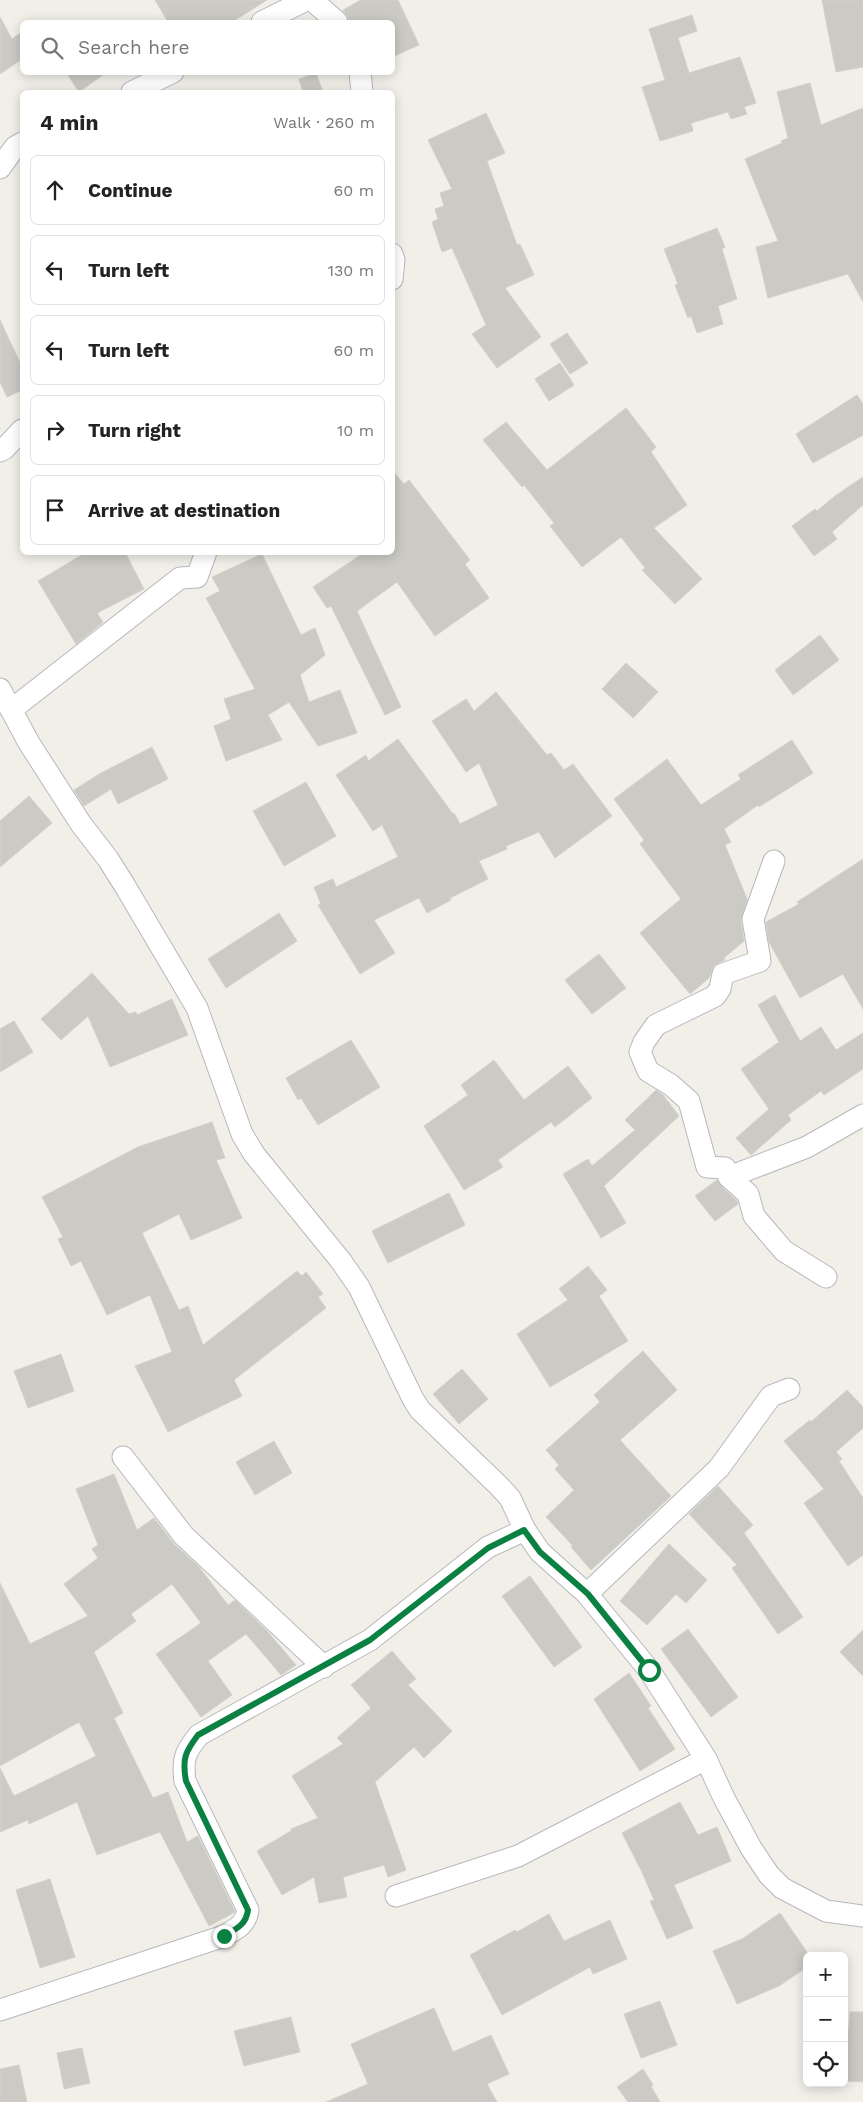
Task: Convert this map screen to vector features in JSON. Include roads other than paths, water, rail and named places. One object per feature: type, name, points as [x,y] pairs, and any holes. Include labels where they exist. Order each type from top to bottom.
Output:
[{"type":"street","points":[[266,20],[306,0]]},
{"type":"street","points":[[312,0],[334,20]]},
{"type":"street","points":[[136,90],[167,75]]},
{"type":"street","points":[[360,75],[362,90]]},
{"type":"street","points":[[0,168],[15,147],[20,144]]},
{"type":"street","points":[[0,450],[4,449],[20,432]]},
{"type":"street","points":[[11,710],[180,578],[197,577],[205,555]]},
{"type":"street","points":[[0,689],[29,742],[81,824],[108,859],[197,1008],[242,1134],[254,1154],[360,1287],[420,1410],[510,1498],[524,1530],[540,1552],[588,1594],[649,1670],[706,1759],[724,1798],[751,1848],[769,1875],[782,1888],[826,1911],[863,1916]]},
{"type":"street","points":[[774,860],[753,919],[760,961],[723,974],[720,989],[716,996],[656,1025],[644,1042],[640,1052],[648,1071],[671,1085],[689,1101],[707,1167],[725,1168],[729,1177],[748,1194],[754,1216],[784,1251],[826,1277]]},
{"type":"street","points":[[729,1177],[808,1147],[863,1115]]},
{"type":"street","points":[[588,1594],[719,1468],[770,1396],[789,1389]]},
{"type":"street","points":[[122,1457],[184,1536],[324,1667]]},
{"type":"street","points":[[0,2010],[224,1936],[238,1928],[247,1919],[248,1910],[186,1781],[183,1764],[188,1748],[198,1735],[370,1640],[488,1548],[524,1530]]},
{"type":"street","points":[[396,1896],[518,1856],[706,1759]]}]
